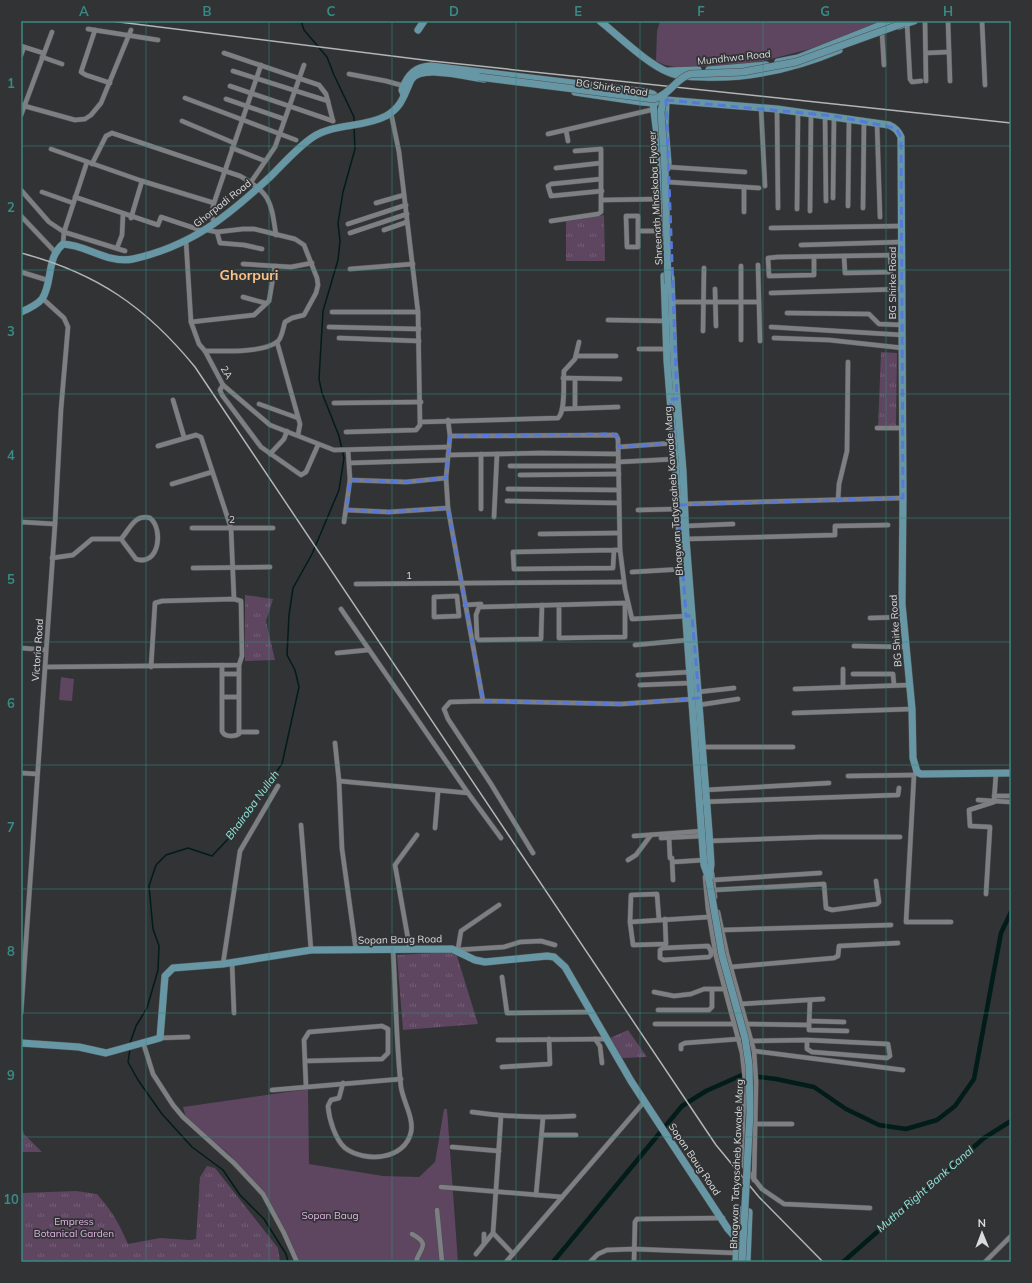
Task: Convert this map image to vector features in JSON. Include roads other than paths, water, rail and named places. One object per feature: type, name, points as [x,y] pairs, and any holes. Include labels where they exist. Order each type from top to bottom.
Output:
[{"type":"street","points":[[418,30],[424,21]]},
{"type":"street","name":"Mundhwa Road","points":[[600,21],[666,72],[678,76],[712,77],[736,77],[800,65],[907,22]]},
{"type":"street","name":"Mundhwa Road","points":[[666,72],[717,70],[765,65],[798,58],[891,21]]},
{"type":"street","points":[[907,22],[910,79],[912,82],[924,81],[926,53],[925,21]]},
{"type":"street","points":[[948,21],[950,81]]},
{"type":"street","points":[[982,21],[985,85]]},
{"type":"street","points":[[404,95],[402,90],[409,76],[418,71],[475,74],[654,95],[663,92],[686,72],[751,69],[780,64],[809,56],[907,22]]},
{"type":"street","points":[[548,134],[659,102],[683,77],[690,74],[753,71],[796,62],[907,22]]},
{"type":"street","points":[[88,29],[128,37],[158,40]]},
{"type":"street","points":[[95,30],[81,72],[86,75],[110,82]]},
{"type":"street","points":[[23,105],[75,120],[85,118],[98,108],[131,30]]},
{"type":"street","points":[[21,116],[23,105],[52,32]]},
{"type":"street","points":[[882,33],[884,65]]},
{"type":"street","points":[[21,55],[22,47],[62,64]]},
{"type":"street","points":[[926,53],[949,52]]},
{"type":"street","points":[[224,53],[319,85],[326,94],[333,121],[230,86]]},
{"type":"street","points":[[215,224],[211,215],[214,203],[261,65]]},
{"type":"street","points":[[251,182],[274,147],[304,65]]},
{"type":"street","points":[[233,71],[328,101]]},
{"type":"street","name":"Ghorpadi Road","points":[[63,244],[111,258],[127,260],[186,241],[215,224],[258,188],[313,137],[330,130],[366,123],[391,112],[400,104],[404,95],[408,92],[412,80],[418,71]]},
{"type":"street","points":[[349,74],[404,86]]},
{"type":"street","points":[[475,74],[650,99],[659,102]]},
{"type":"street","name":"BG Shirke Road","points":[[475,74],[659,102],[777,109],[849,118],[896,128],[901,137],[903,289],[902,617],[912,709],[913,758],[915,774]]},
{"type":"street","points":[[185,98],[296,140]]},
{"type":"street","points":[[226,99],[284,119]]},
{"type":"street","name":"Bhagwan Tatyasaheb Kawade Marg","points":[[659,102],[665,126],[668,167],[669,301],[666,320],[667,349],[674,399],[674,443],[678,458]]},
{"type":"street","name":"Bhagwan Tatyasaheb Kawade Marg","points":[[659,102],[663,231],[669,301],[680,506],[702,747],[700,771],[705,790],[703,802]]},
{"type":"street","name":"Shreenath Mhaskoba Flyover","points":[[659,102],[665,171],[669,301]]},
{"type":"street","points":[[761,108],[765,186]]},
{"type":"street","points":[[777,109],[778,208]]},
{"type":"street","points":[[346,432],[416,430],[419,428],[421,422],[418,312],[406,205],[391,112]]},
{"type":"street","points":[[797,209],[798,112]]},
{"type":"street","points":[[810,211],[811,114]]},
{"type":"street","points":[[825,115],[826,201]]},
{"type":"street","points":[[833,198],[834,116]]},
{"type":"street","points":[[848,206],[849,118]]},
{"type":"street","points":[[863,208],[864,121]]},
{"type":"street","points":[[182,122],[266,161]]},
{"type":"street","points":[[877,123],[880,216]]},
{"type":"street","points":[[566,130],[568,141]]},
{"type":"street","points":[[21,312],[32,307],[42,298],[56,253],[63,244],[64,232],[75,197],[90,163],[106,136],[112,133],[225,171],[251,182],[271,202],[276,235]]},
{"type":"street","points":[[551,220],[598,214],[601,212],[602,190],[600,148],[575,151]]},
{"type":"street","points":[[51,149],[142,181],[214,203]]},
{"type":"street","points":[[556,168],[601,163]]},
{"type":"street","points":[[668,167],[745,172]]},
{"type":"street","points":[[601,179],[551,184],[548,186],[551,196],[602,190]]},
{"type":"street","points":[[131,218],[142,181]]},
{"type":"street","points":[[668,182],[759,188]]},
{"type":"street","points":[[744,188],[744,212]]},
{"type":"street","points":[[21,190],[49,222],[64,232],[125,251]]},
{"type":"street","points":[[42,192],[73,203]]},
{"type":"street","points":[[376,203],[404,195]]},
{"type":"street","points":[[75,197],[131,218],[158,225],[161,217],[205,231],[217,232],[243,228],[300,241],[304,245],[318,278],[316,294],[304,315],[284,322],[280,338],[277,342],[254,349],[205,351]]},
{"type":"street","points":[[602,200],[662,199]]},
{"type":"street","points":[[348,224],[406,205]]},
{"type":"street","points":[[350,233],[407,214]]},
{"type":"street","points":[[116,248],[122,235],[123,215]]},
{"type":"street","points":[[21,216],[56,253]]},
{"type":"street","points":[[626,216],[638,216],[638,231],[638,247],[627,247],[626,216]]},
{"type":"street","points":[[384,230],[408,222]]},
{"type":"street","points":[[771,228],[902,226]]},
{"type":"street","points":[[638,231],[663,231]]},
{"type":"street","points":[[217,232],[220,243],[244,245],[262,249]]},
{"type":"street","name":"2A","points":[[186,241],[191,322],[199,344],[205,351],[223,385],[270,425],[298,435],[318,445],[337,450],[449,447]]},
{"type":"street","points":[[801,245],[902,242]]},
{"type":"street","points":[[844,256],[845,274],[891,272],[890,255]]},
{"type":"street","points":[[814,257],[814,275],[769,276],[768,258],[902,255]]},
{"type":"street","points":[[243,264],[291,267],[312,264]]},
{"type":"street","points":[[350,269],[413,264]]},
{"type":"street","points":[[191,322],[247,317],[258,312],[270,298],[275,266]]},
{"type":"street","points":[[741,266],[741,340]]},
{"type":"street","points":[[758,266],[760,341]]},
{"type":"street","points":[[703,330],[704,268]]},
{"type":"street","points":[[21,272],[47,280]]},
{"type":"street","points":[[715,289],[716,326]]},
{"type":"street","points":[[771,293],[903,289]]},
{"type":"street","points":[[244,297],[265,303]]},
{"type":"street","name":"Victoria Road","points":[[21,1013],[55,524],[61,409],[68,327],[64,318],[42,298]]},
{"type":"street","points":[[669,301],[704,303],[759,302]]},
{"type":"street","points":[[332,312],[418,312]]},
{"type":"street","points":[[787,312],[868,314],[879,324],[903,325]]},
{"type":"street","points":[[608,320],[666,320]]},
{"type":"street","points":[[329,327],[419,329]]},
{"type":"street","points":[[771,327],[903,335]]},
{"type":"street","points":[[339,338],[419,341]]},
{"type":"street","points":[[774,338],[829,340],[903,348]]},
{"type":"street","points":[[277,342],[298,418],[300,427],[298,435]]},
{"type":"street","points":[[421,422],[555,418],[560,416],[562,408],[564,371],[576,356],[578,342]]},
{"type":"street","points":[[639,349],[667,349]]},
{"type":"street","points":[[576,356],[616,356]]},
{"type":"street","points":[[838,500],[839,484],[847,451],[848,362]]},
{"type":"street","points":[[563,378],[620,379]]},
{"type":"street","points":[[575,379],[575,408]]},
{"type":"street","points":[[223,385],[220,390],[222,395],[261,447],[302,475],[306,472],[318,445]]},
{"type":"street","points":[[173,400],[184,437]]},
{"type":"street","points":[[334,402],[421,402]]},
{"type":"street","points":[[259,404],[298,418]]},
{"type":"street","points":[[562,408],[618,407]]},
{"type":"street","points":[[448,420],[450,436],[446,478],[448,508],[483,701]]},
{"type":"street","points":[[877,428],[903,428]]},
{"type":"street","points":[[270,454],[284,439],[287,431]]},
{"type":"street","points":[[450,436],[613,434],[618,436],[620,550],[623,582],[632,618]]},
{"type":"street","points":[[158,446],[184,437],[196,435],[201,437],[231,528],[234,599]]},
{"type":"street","points":[[618,447],[674,443]]},
{"type":"street","points":[[344,522],[347,510],[350,480],[347,450]]},
{"type":"street","points":[[349,463],[447,458],[481,454],[541,452],[618,454]]},
{"type":"street","points":[[481,454],[481,509]]},
{"type":"street","points":[[494,517],[497,454]]},
{"type":"street","points":[[510,466],[618,464],[678,458]]},
{"type":"street","points":[[172,484],[212,472]]},
{"type":"street","points":[[520,475],[619,474]]},
{"type":"street","points":[[350,480],[406,482],[446,478]]},
{"type":"street","points":[[508,489],[619,490]]},
{"type":"street","points":[[638,510],[680,506],[903,498]]},
{"type":"street","points":[[507,501],[619,503]]},
{"type":"street","name":"Bhagwan Tatyasaheb Kawade Marg","points":[[680,506],[685,526],[685,569]]},
{"type":"street","points":[[347,510],[389,512],[448,508]]},
{"type":"street","points":[[141,517],[150,518],[154,521],[157,528],[156,549],[151,558],[147,560],[136,559],[122,539],[134,521],[141,517]]},
{"type":"street","points":[[21,522],[55,524]]},
{"type":"street","points":[[685,526],[733,524]]},
{"type":"street","points":[[686,539],[835,535],[835,526],[888,525]]},
{"type":"street","name":"2","points":[[192,528],[273,528]]},
{"type":"street","points":[[540,534],[619,533]]},
{"type":"street","points":[[52,558],[73,555],[92,539],[122,539]]},
{"type":"street","points":[[614,550],[613,568],[514,569],[513,552],[614,550],[620,550]]},
{"type":"street","points":[[193,568],[270,568]]},
{"type":"street","points":[[632,572],[685,569]]},
{"type":"street","name":"1","points":[[356,584],[623,582]]},
{"type":"street","points":[[457,596],[459,610],[459,616],[434,617],[434,597],[457,596]]},
{"type":"street","points":[[151,666],[155,603],[162,601],[239,600],[242,603],[242,656],[238,674],[239,732]]},
{"type":"street","points":[[465,604],[628,602]]},
{"type":"street","points":[[542,605],[541,639],[479,640],[477,638],[476,615],[479,607],[542,605],[625,603],[625,637],[559,638],[559,605]]},
{"type":"street","points":[[341,609],[368,650],[501,838]]},
{"type":"street","points":[[459,610],[466,610]]},
{"type":"street","points":[[625,619],[689,616]]},
{"type":"street","name":"Bhagwan Tatyasaheb Kawade Marg","points":[[689,616],[688,640],[690,672],[691,683],[697,698],[706,863],[711,880],[722,955],[745,1038],[749,1065],[750,1112],[742,1262]]},
{"type":"street","points":[[870,618],[902,617]]},
{"type":"street","points":[[635,645],[688,640]]},
{"type":"street","points":[[854,646],[906,647]]},
{"type":"street","points":[[21,648],[46,650]]},
{"type":"street","points":[[337,653],[368,650]]},
{"type":"street","points":[[222,665],[223,733],[234,736],[239,732],[257,732]]},
{"type":"street","points":[[45,667],[239,665]]},
{"type":"street","points":[[843,669],[843,687]]},
{"type":"street","points":[[638,676],[690,672]]},
{"type":"street","points":[[222,674],[238,674]]},
{"type":"street","points":[[853,674],[893,674],[894,685]]},
{"type":"street","points":[[640,685],[691,683]]},
{"type":"street","points":[[795,688],[910,685]]},
{"type":"street","points":[[697,698],[734,688]]},
{"type":"street","points":[[222,697],[238,697]]},
{"type":"street","points":[[533,853],[491,784],[444,713],[444,709],[450,702],[483,701],[621,704],[697,698],[738,699]]},
{"type":"street","points":[[794,713],[912,709]]},
{"type":"street","points":[[335,743],[339,781],[342,849],[356,950]]},
{"type":"street","points":[[702,747],[793,747]]},
{"type":"street","points":[[21,773],[38,774]]},
{"type":"street","points":[[994,802],[996,773]]},
{"type":"street","points":[[848,776],[1011,773]]},
{"type":"street","points":[[915,774],[906,922],[952,922]]},
{"type":"street","points":[[339,781],[438,792],[468,793]]},
{"type":"street","points":[[705,790],[829,783]]},
{"type":"street","points":[[223,964],[240,851],[278,786]]},
{"type":"street","points":[[703,802],[898,795],[899,788]]},
{"type":"street","points":[[435,828],[438,792]]},
{"type":"street","points":[[994,796],[1011,796]]},
{"type":"street","points":[[978,800],[1011,802]]},
{"type":"street","points":[[986,894],[990,827],[970,826],[970,810],[994,802]]},
{"type":"street","points":[[301,825],[311,950]]},
{"type":"street","points":[[634,836],[705,833]]},
{"type":"street","points":[[660,838],[705,833]]},
{"type":"street","name":"Bhagwan Tatyasaheb Kawade Marg","points":[[705,833],[709,841],[706,863]]},
{"type":"street","points":[[628,860],[636,855],[651,835]]},
{"type":"street","points":[[410,950],[395,865],[417,836]]},
{"type":"street","points":[[669,837],[673,880]]},
{"type":"street","points":[[709,841],[820,837],[900,837]]},
{"type":"street","points":[[672,862],[706,863],[709,917],[713,951],[739,1039],[744,1067],[743,1165],[754,1180],[775,1200],[784,1204],[870,1208]]},
{"type":"street","points":[[754,1180],[756,1070],[754,1052],[730,967],[711,880],[820,873]]},
{"type":"street","points":[[714,890],[824,884],[826,908],[832,910],[877,904],[879,902],[876,881]]},
{"type":"street","points":[[659,920],[657,894],[632,893],[630,897],[630,922],[633,945],[663,945],[666,942],[665,919]]},
{"type":"street","points":[[500,905],[461,931],[457,950],[504,947],[520,942],[541,941],[555,945]]},
{"type":"street","points":[[630,922],[709,917]]},
{"type":"street","points":[[722,930],[891,925]]},
{"type":"street","points":[[730,967],[834,958],[838,956],[840,946],[898,943]]},
{"type":"street","points":[[708,946],[713,951],[711,956],[708,957],[664,960],[660,958],[660,950],[662,948],[708,946]]},
{"type":"street","name":"Sopan Baug Road","points":[[160,1038],[166,973],[173,968],[223,964],[311,950],[457,950],[475,960],[485,962],[547,956],[554,957],[565,967],[644,1102],[723,1218],[728,1229],[736,1238]]},
{"type":"street","points":[[343,1083],[339,1098],[331,1100],[328,1106],[334,1128],[344,1147],[354,1153],[369,1157],[392,1154],[408,1139],[411,1130],[401,1079],[393,950]]},
{"type":"street","points":[[232,962],[234,1013]]},
{"type":"street","points":[[502,977],[505,1011],[507,1013],[591,1012]]},
{"type":"street","points":[[654,992],[674,996],[690,994],[704,989],[725,989]]},
{"type":"street","points":[[658,1010],[709,1010],[712,1006],[712,990]]},
{"type":"street","points":[[741,1004],[823,999]]},
{"type":"street","points":[[810,1000],[809,1030],[847,1031]]},
{"type":"street","points":[[747,1024],[844,1022]]},
{"type":"street","points":[[655,1024],[734,1024]]},
{"type":"street","points":[[305,1062],[382,1058],[388,1053],[388,1030],[382,1026],[312,1030],[305,1035],[304,1040],[306,1086]]},
{"type":"street","points":[[21,1043],[79,1047],[98,1053],[118,1051],[160,1038],[188,1037]]},
{"type":"street","points":[[502,1067],[550,1064],[549,1039]]},
{"type":"street","points":[[595,1039],[600,1046],[602,1063]]},
{"type":"street","points":[[498,1040],[607,1039]]},
{"type":"street","points":[[681,1049],[681,1045],[685,1043],[739,1039]]},
{"type":"street","points":[[752,1041],[807,1040],[888,1044],[890,1056],[887,1058],[812,1052],[807,1049],[807,1040]]},
{"type":"street","points":[[389,1041],[398,1041]]},
{"type":"street","points":[[141,1043],[153,1074],[173,1105],[187,1121],[234,1163],[263,1194],[284,1233],[297,1262]]},
{"type":"street","points":[[754,1052],[903,1070]]},
{"type":"street","points":[[272,1090],[401,1079]]},
{"type":"street","points":[[506,1262],[644,1102]]},
{"type":"street","points":[[472,1112],[501,1116],[543,1118],[574,1116]]},
{"type":"street","points":[[476,1254],[493,1233],[501,1116]]},
{"type":"street","points":[[536,1195],[543,1118]]},
{"type":"street","points":[[756,1124],[792,1124]]},
{"type":"street","points":[[542,1135],[576,1135]]},
{"type":"street","points":[[452,1147],[499,1151]]},
{"type":"street","points":[[441,1187],[562,1197]]},
{"type":"street","points":[[437,1210],[442,1262]]},
{"type":"street","points":[[736,1262],[738,1212],[748,1210],[747,1262]]},
{"type":"street","points":[[634,1262],[635,1222],[639,1218],[723,1218]]},
{"type":"street","points":[[493,1233],[514,1254]]},
{"type":"street","points":[[412,1234],[420,1238],[423,1243],[423,1250],[416,1262]]},
{"type":"street","points":[[484,1234],[484,1243]]},
{"type":"street","points":[[985,1262],[1011,1236]]},
{"type":"street","points":[[736,1238],[747,1241]]},
{"type":"street","points":[[590,1262],[598,1254],[608,1250],[634,1249],[736,1253]]},
{"type":"waterway","name":"Bhairoba Nullah","points":[[301,21],[304,30],[327,57],[354,117],[354,123]]},
{"type":"waterway","name":"Bhairoba Nullah","points":[[130,1043],[136,1026],[147,1008],[158,970],[159,946],[153,929],[149,886],[156,865],[166,855],[188,848],[212,856],[228,839],[282,764],[299,687],[295,670],[287,655],[289,615],[293,588],[312,554],[339,490],[344,458],[339,436],[322,393],[319,379],[323,311],[338,260],[340,241],[338,223],[343,192],[355,149],[354,126]]},
{"type":"waterway","points":[[553,1262],[682,1106],[706,1091],[742,1075],[776,1079],[814,1087],[846,1109],[879,1125],[906,1129],[937,1120],[955,1106],[974,1079],[1001,933],[1011,912]]},
{"type":"waterway","name":"Bhairoba Nullah","points":[[130,1049],[128,1062],[138,1080],[162,1114],[192,1147],[223,1170],[240,1195],[264,1219],[286,1254],[288,1262]]},
{"type":"waterway","name":"Mutha Right Bank Canal","points":[[843,1262],[984,1138],[1011,1121]]},
{"type":"railway","points":[[111,21],[432,61],[1011,123]]},
{"type":"railway","points":[[21,253],[48,261],[73,271],[97,282],[118,295],[158,327],[195,367],[716,1145],[759,1197],[823,1262]]},
{"type":"district","name":"Ghorpuri","points":[[249,275]]},
{"type":"park label","name":"Sopan Baug","points":[[330,1215]]},
{"type":"park label","name":"Empress Botanical Garden","points":[[74,1226]]}]
